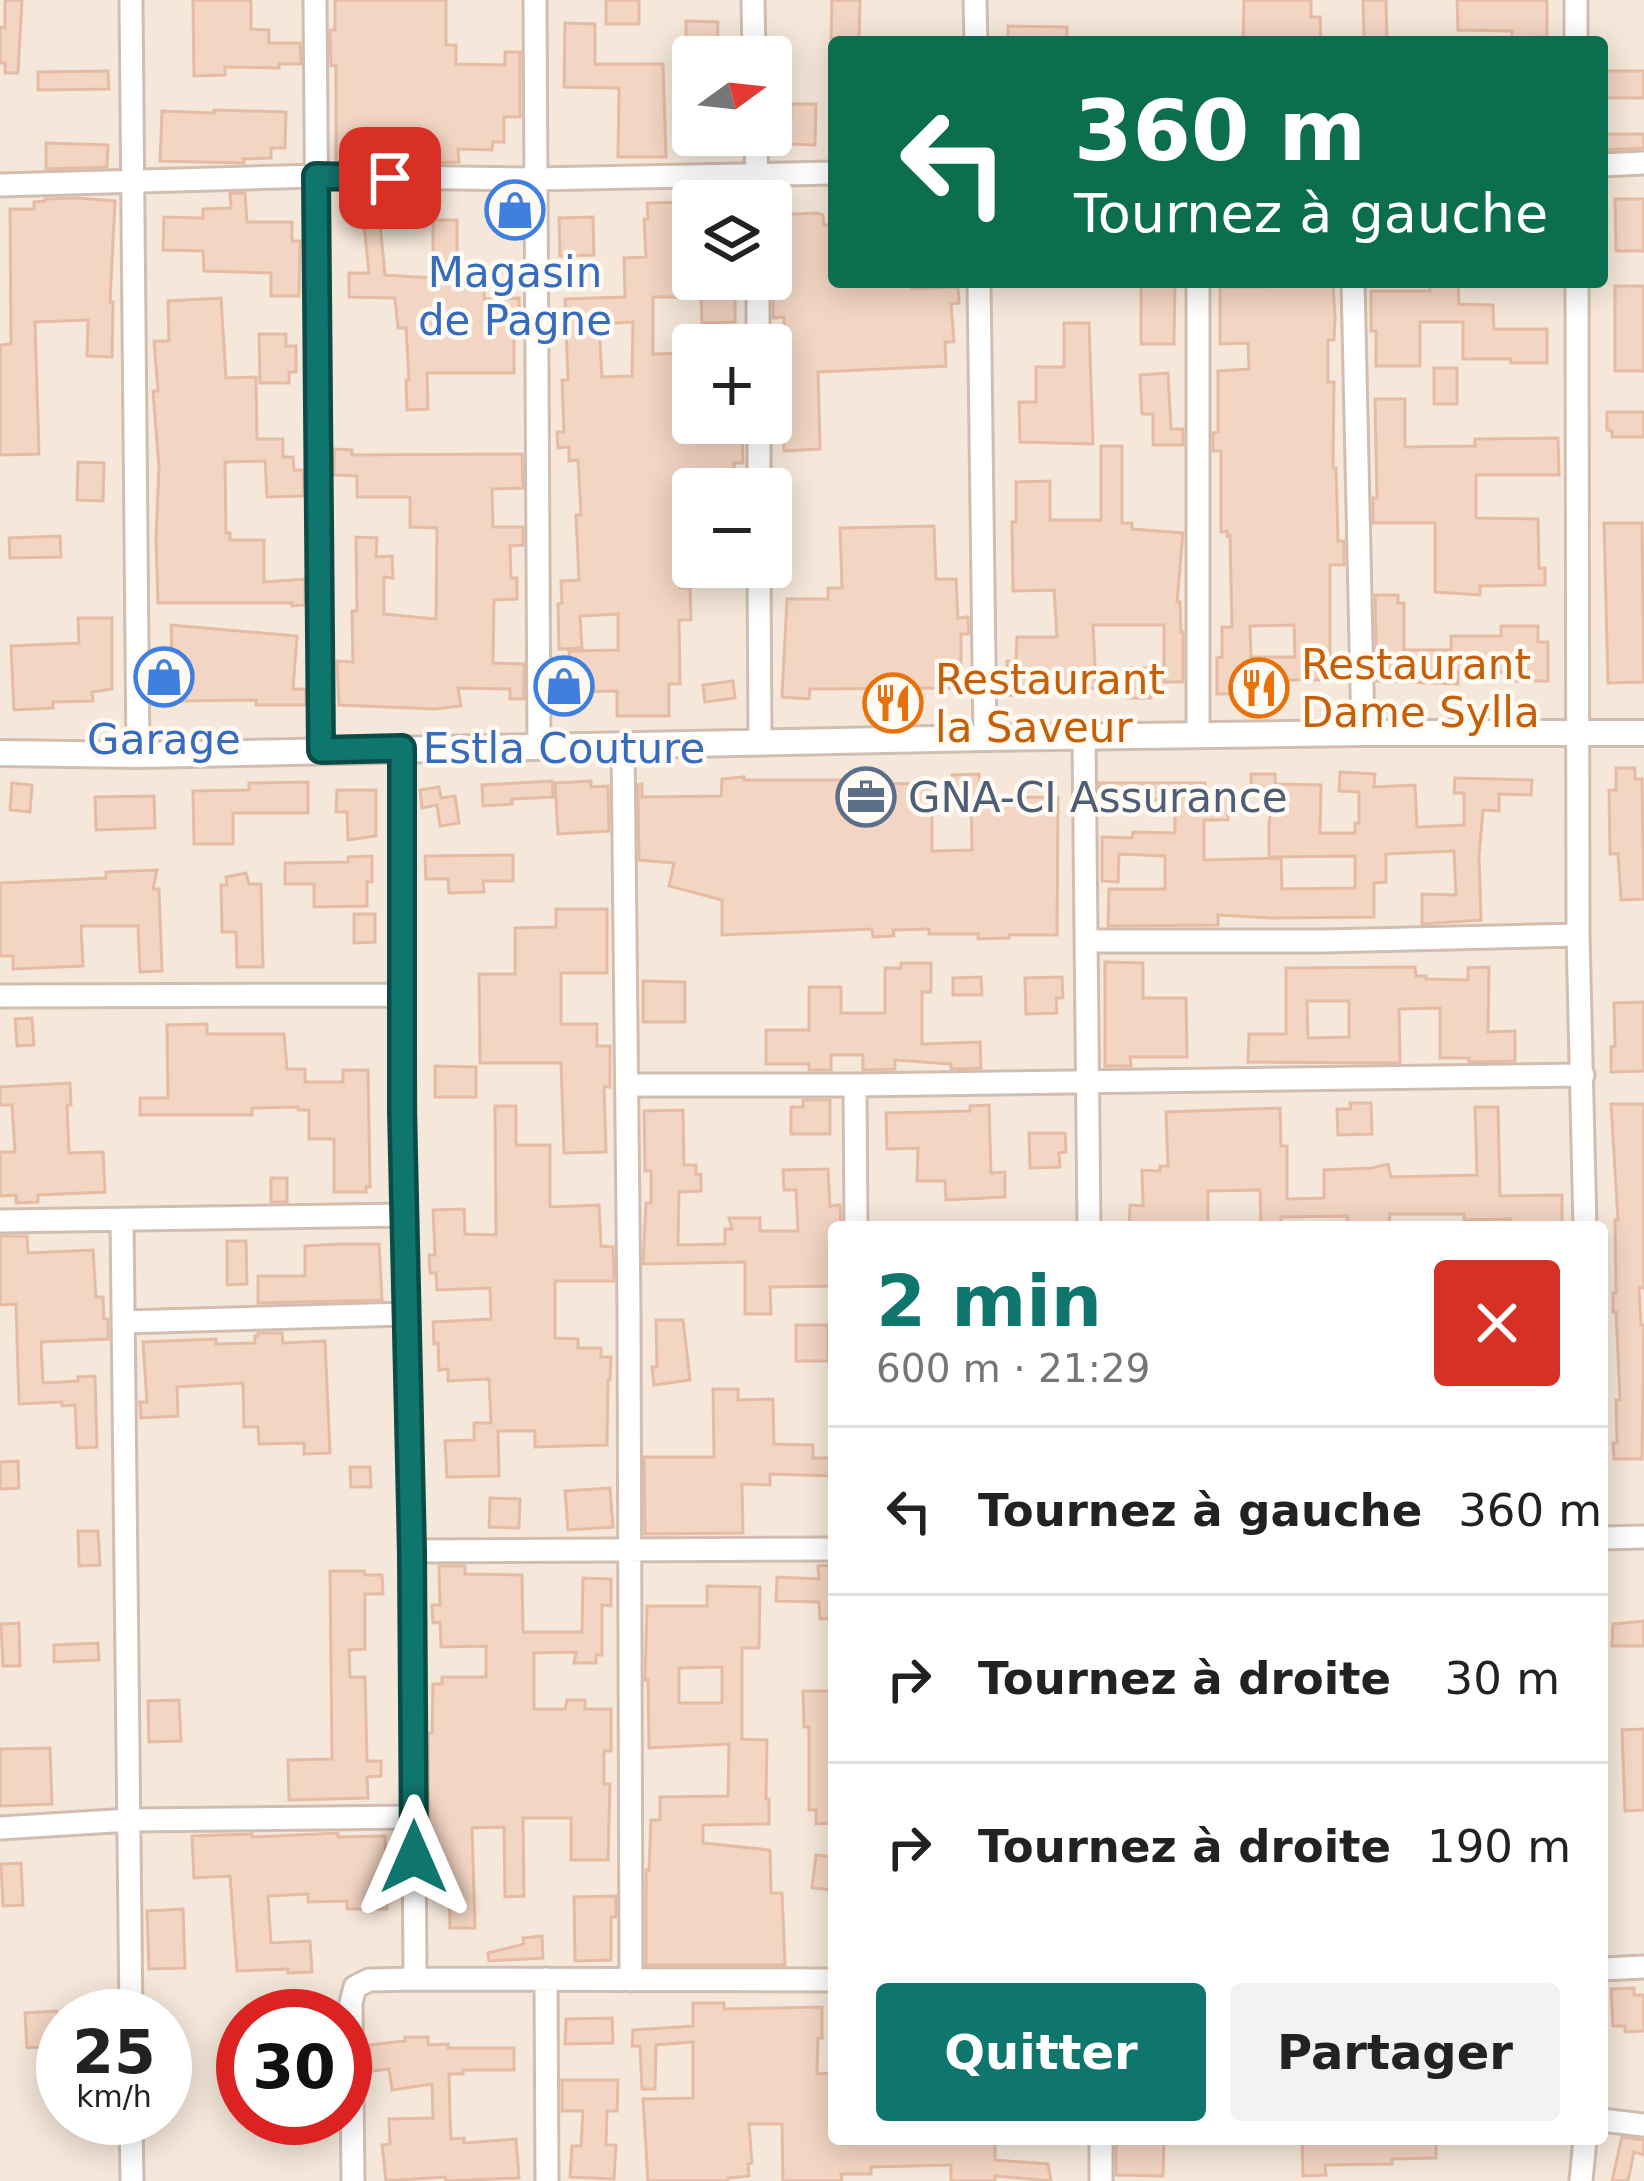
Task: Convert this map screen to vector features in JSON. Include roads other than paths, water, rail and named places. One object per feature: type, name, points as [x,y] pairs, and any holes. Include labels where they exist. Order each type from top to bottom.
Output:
[{"type":"street","points":[[131,0],[137,755]]},
{"type":"street","points":[[315,0],[321,750]]},
{"type":"street","points":[[535,0],[539,745]]},
{"type":"street","points":[[753,0],[754,36]]},
{"type":"street","points":[[975,0],[976,36]]},
{"type":"street","points":[[1576,0],[1576,36]]},
{"type":"street","points":[[757,156],[757,180]]},
{"type":"street","points":[[1608,165],[1644,163]]},
{"type":"street","points":[[0,185],[316,176],[536,179],[828,173]]},
{"type":"street","points":[[979,288],[985,738]]},
{"type":"street","points":[[1198,288],[1198,736]]},
{"type":"street","points":[[1353,288],[1363,733]]},
{"type":"street","points":[[1577,288],[1578,935],[1585,1221]]},
{"type":"street","points":[[760,588],[760,742]]},
{"type":"street","points":[[0,753],[137,755],[985,738],[1644,733]]},
{"type":"street","points":[[1084,738],[1089,1221]]},
{"type":"street","points":[[623,744],[631,1980]]},
{"type":"street","points":[[402,748],[401,995],[415,1978]]},
{"type":"street","points":[[1086,941],[1578,935]]},
{"type":"street","points":[[0,996],[401,995]]},
{"type":"street","points":[[627,1084],[1582,1076]]},
{"type":"street","points":[[855,1084],[856,1221]]},
{"type":"street","points":[[0,1221],[404,1214]]},
{"type":"street","points":[[122,1220],[131,1989]]},
{"type":"street","points":[[124,1322],[406,1314]]},
{"type":"street","points":[[1608,1538],[1644,1537]]},
{"type":"street","points":[[412,1551],[828,1549]]},
{"type":"street","points":[[0,1828],[130,1820],[414,1817]]},
{"type":"street","points":[[1608,1969],[1644,1967]]},
{"type":"street","points":[[546,1979],[547,2181]]},
{"type":"street","points":[[353,2181],[351,2003],[355,1987],[369,1980],[828,1980]]},
{"type":"street","points":[[1608,2121],[1644,2125]]},
{"type":"street","points":[[131,2145],[132,2181]]},
{"type":"street","points":[[1101,2145],[1101,2181]]},
{"type":"street","points":[[1581,2181],[1584,2145]]},
{"type":"place","name":"Magasin de Pagne","points":[[515,210]]},
{"type":"place","name":"Garage","points":[[164,677]]},
{"type":"place","name":"Estla Couture","points":[[564,686]]},
{"type":"place","name":"Restaurant Dame Sylla","points":[[1259,688]]},
{"type":"place","name":"Restaurant la Saveur","points":[[893,703]]},
{"type":"place","name":"GNA-CI Assurance","points":[[866,797]]}]
